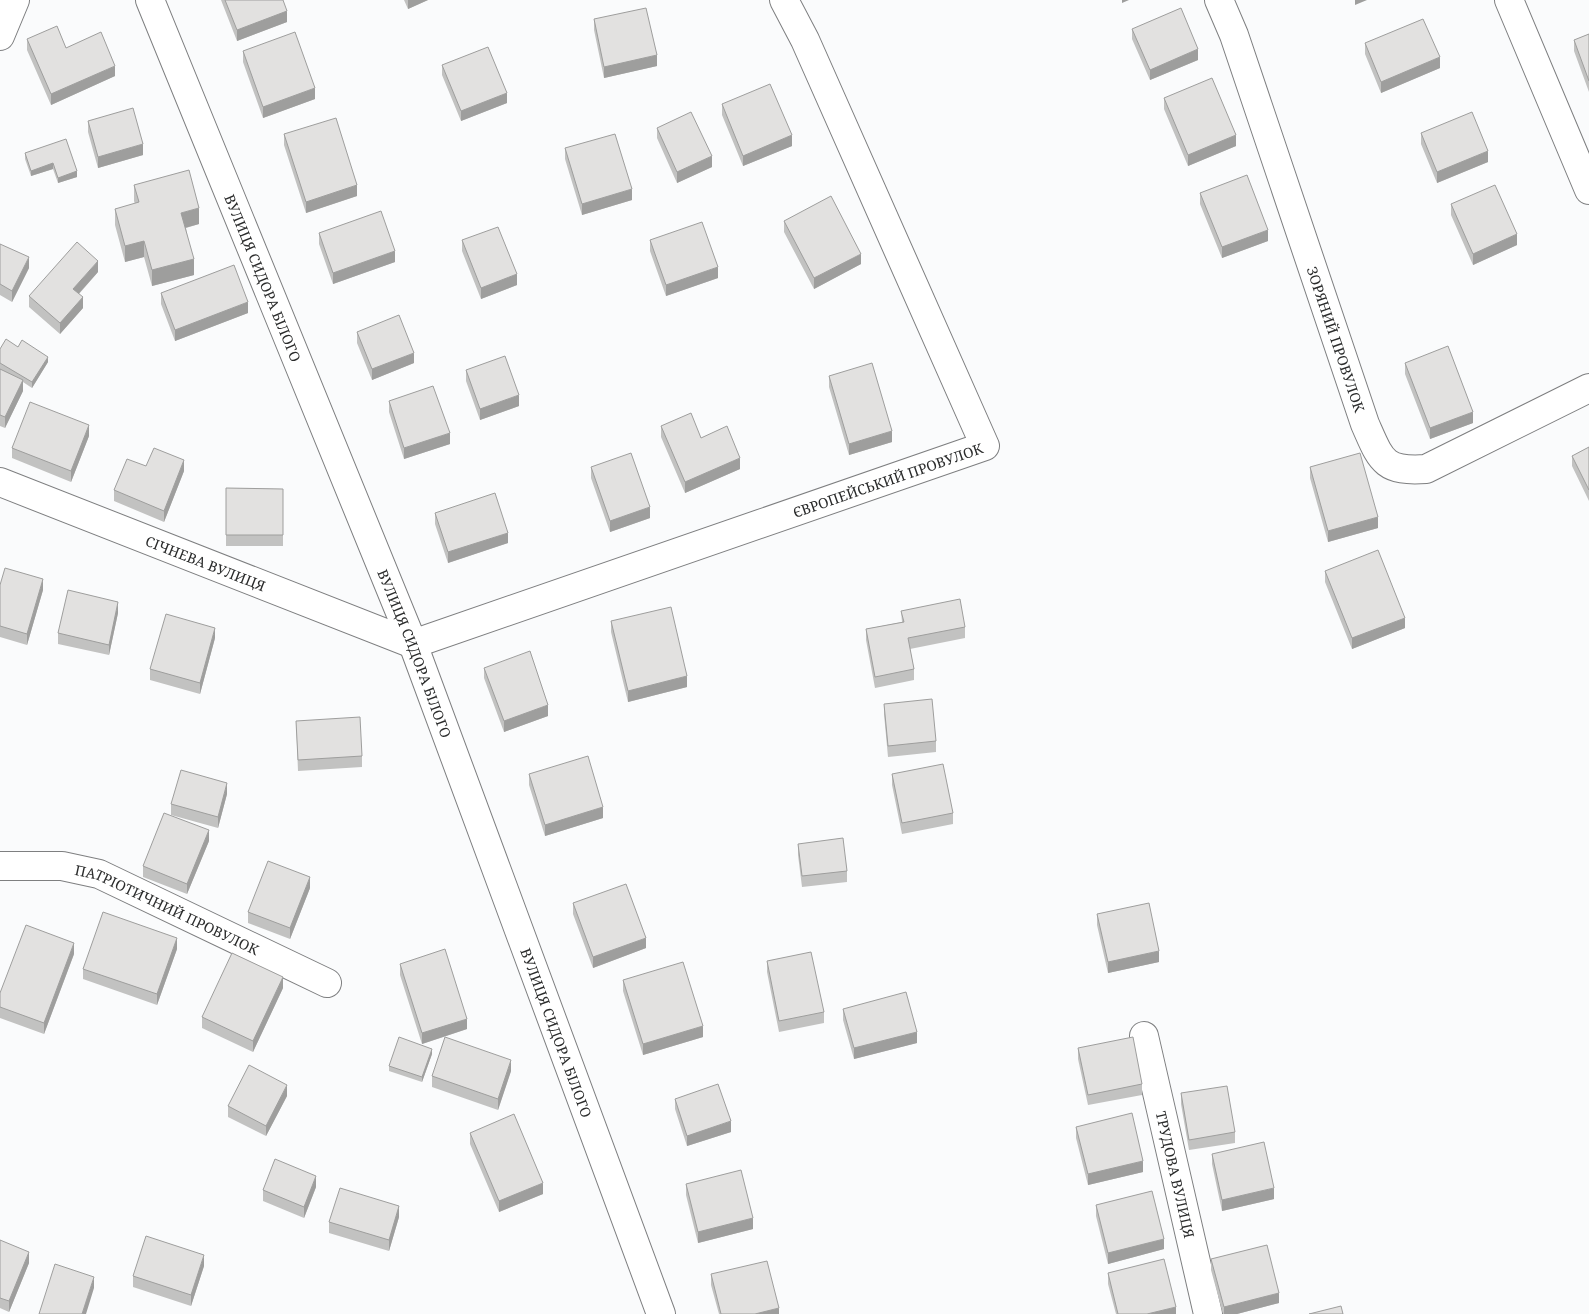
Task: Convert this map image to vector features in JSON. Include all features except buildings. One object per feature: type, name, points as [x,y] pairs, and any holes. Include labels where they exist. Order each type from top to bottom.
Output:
[{"type":"street","points":[[0,36],[15,0]]},
{"type":"street","name":"ВУЛИЦЯ СИДОРА БІЛОГО","points":[[150,0],[413,644],[661,1314]]},
{"type":"street","name":"ЄВРОПЕЙСЬКИЙ ПРОВУЛОК","points":[[413,644],[985,446],[805,40],[784,0]]},
{"type":"street","name":"ЗОРЯНИЙ ПРОВУЛОК","points":[[1219,0],[1234,35],[1365,424],[1377,451],[1389,466],[1406,470],[1426,469],[1589,388]]},
{"type":"street","points":[[1509,0],[1580,145],[1589,190]]},
{"type":"street","name":"СІЧНЕВА ВУЛИЦЯ","points":[[0,482],[413,644]]},
{"type":"street","name":"ПАТРІОТИЧНИЙ ПРОВУЛОК","points":[[0,866],[62,866],[99,874],[327,983]]},
{"type":"street","name":"ТРУДОВА ВУЛИЦЯ","points":[[1144,1036],[1208,1314]]}]
